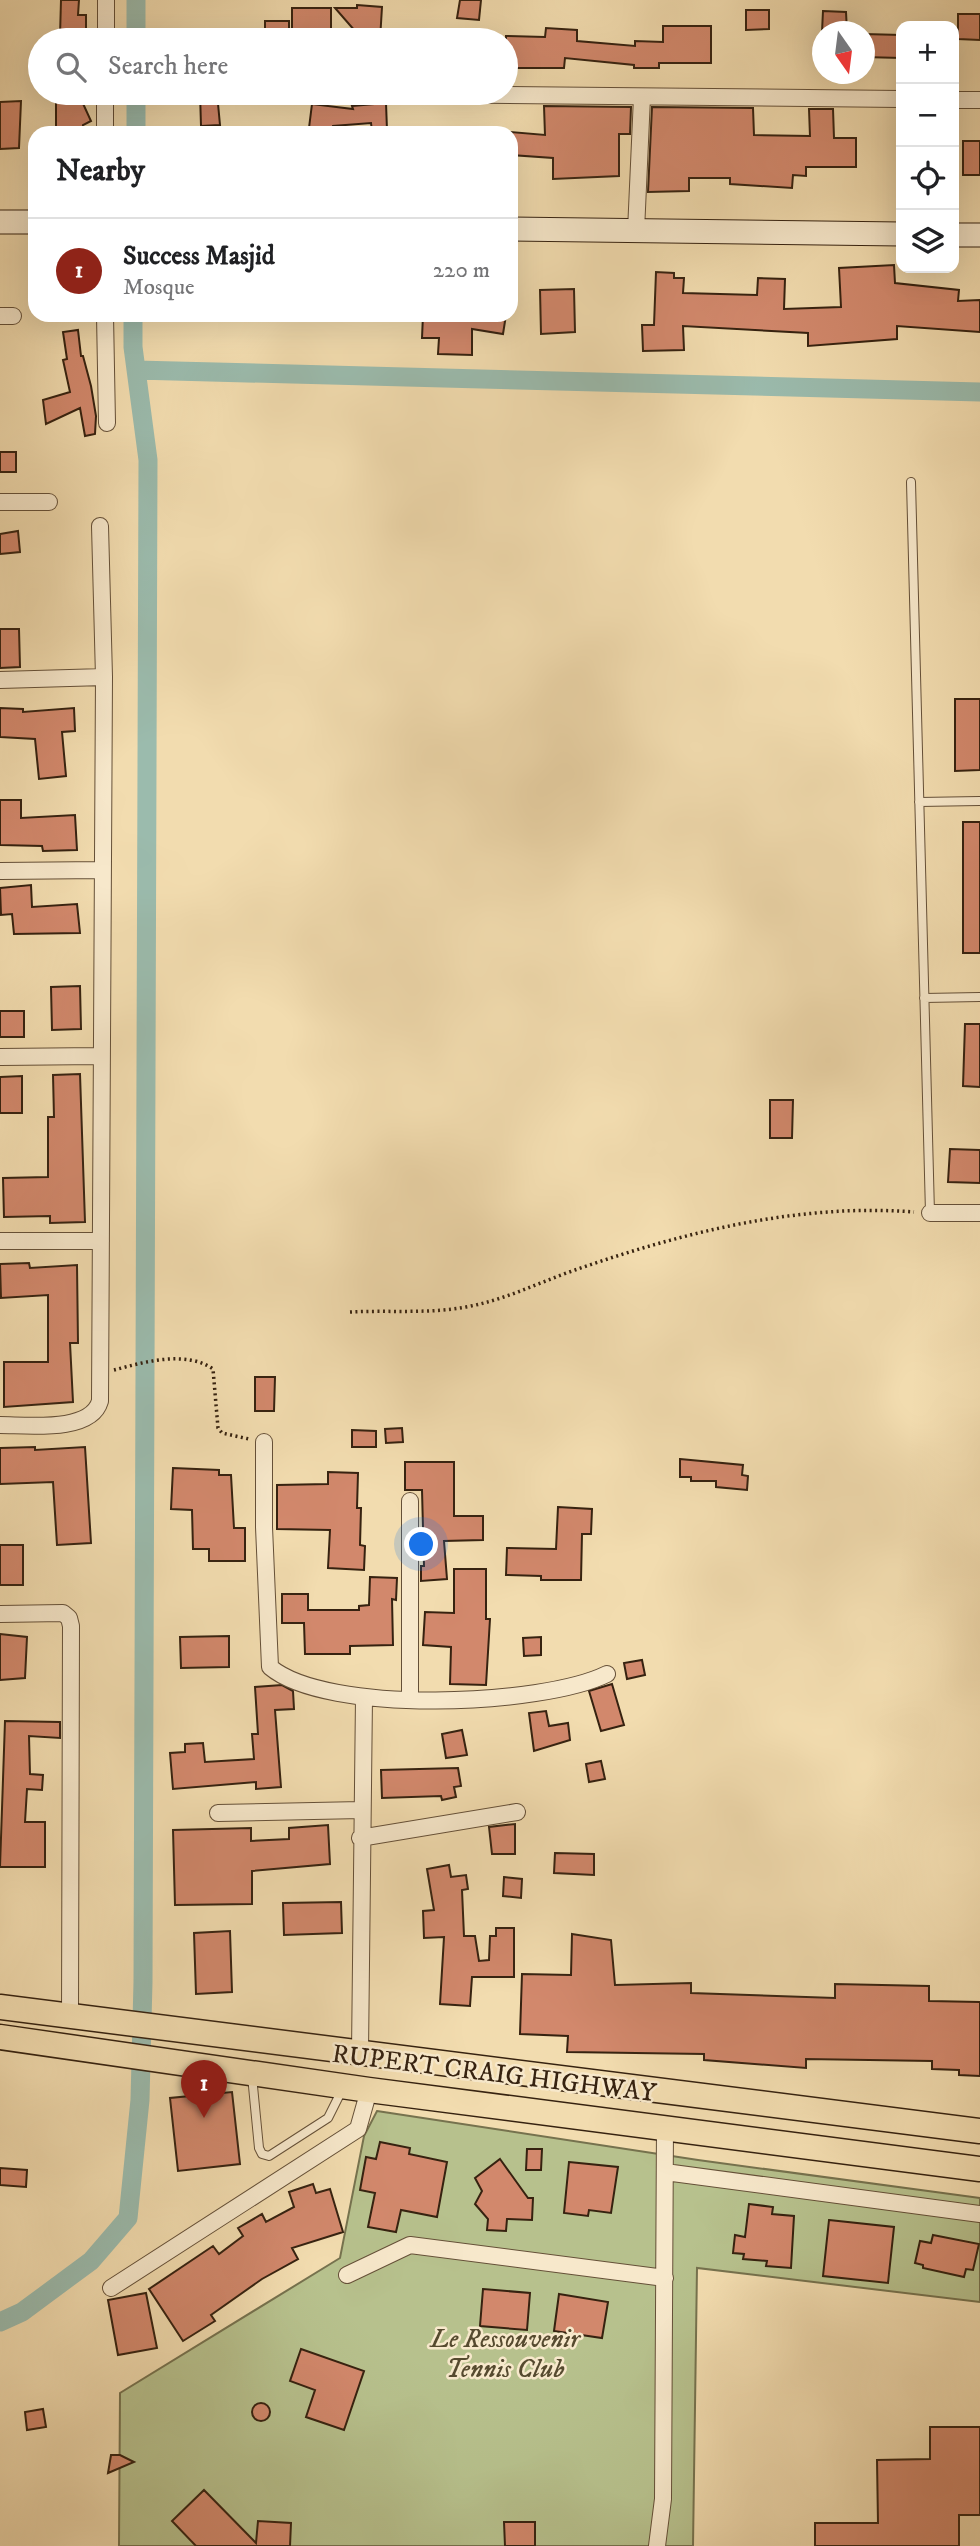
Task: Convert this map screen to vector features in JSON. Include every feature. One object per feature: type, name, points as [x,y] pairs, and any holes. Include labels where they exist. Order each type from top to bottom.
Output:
[{"type":"main road","points":[[0,222],[28,222]]},
{"type":"main road","points":[[518,229],[896,234]]},
{"type":"main road","points":[[959,235],[980,236]]},
{"type":"main road","name":"RUPERT CRAIG HIGHWAY","points":[[0,2007],[980,2130]]},
{"type":"main road","name":"RUPERT CRAIG HIGHWAY","points":[[0,2037],[161,2058],[369,2090],[666,2126],[980,2169]]},
{"type":"street","points":[[106,0],[106,28]]},
{"type":"street","points":[[518,95],[896,99]]},
{"type":"street","points":[[636,231],[642,96]]},
{"type":"street","points":[[959,100],[980,100]]},
{"type":"street","points":[[105,105],[105,126]]},
{"type":"street","points":[[105,322],[107,423]]},
{"type":"street","points":[[0,502],[49,502]]},
{"type":"street","points":[[0,1425],[66,1424],[91,1416],[98,1409],[100,1401],[99,1056],[104,677],[100,526]]},
{"type":"street","points":[[0,680],[104,677]]},
{"type":"street","points":[[0,871],[101,870]]},
{"type":"street","points":[[0,1057],[99,1056]]},
{"type":"street","points":[[930,1213],[980,1213]]},
{"type":"street","points":[[0,1241],[101,1241]]},
{"type":"street","points":[[264,1442],[264,1527],[270,1667],[283,1679],[309,1688],[364,1697],[410,1700],[541,1694],[607,1674]]},
{"type":"street","points":[[410,1502],[410,1700]]},
{"type":"street","points":[[0,1614],[63,1613],[69,1618],[71,1626],[70,2016]]},
{"type":"street","points":[[360,2052],[360,1838],[364,1697]]},
{"type":"street","points":[[218,1813],[361,1810]]},
{"type":"street","points":[[360,1838],[517,1812]]},
{"type":"street","points":[[111,2288],[358,2129],[369,2090]]},
{"type":"street","points":[[657,2546],[663,2500],[666,2126]]},
{"type":"street","points":[[665,2172],[980,2214]]},
{"type":"street","points":[[347,2275],[410,2245],[665,2278]]},
{"type":"lane","points":[[911,482],[930,1213]]},
{"type":"lane","points":[[919,802],[980,801]]},
{"type":"lane","points":[[924,998],[980,997]]},
{"type":"lane","points":[[252,2073],[259,2148],[262,2154],[269,2155],[328,2118],[344,2085]]},
{"type":"path","points":[[350,1312],[465,1307],[522,1292],[569,1272],[660,1243],[780,1215],[855,1209],[930,1213]]},
{"type":"path","points":[[137,1364],[161,1360],[192,1360],[205,1363],[213,1369],[218,1428],[227,1435],[264,1442]]},
{"type":"green space","name":"Le Ressouvenir Tennis Club","points":[[377,2111],[698,2160],[980,2198],[980,2302],[697,2268],[693,2546],[119,2546],[120,2393],[340,2258],[364,2136]]},
{"type":"building","points":[[61,0],[79,0],[78,15],[86,15],[86,28],[60,28]]},
{"type":"building","points":[[460,0],[481,0],[479,20],[457,18]]},
{"type":"building","points":[[357,5],[382,7],[381,28],[352,28],[335,8],[357,8]]},
{"type":"building","points":[[292,8],[331,8],[331,28],[292,28]]},
{"type":"building","points":[[746,10],[769,10],[769,29],[746,30]]},
{"type":"building","points":[[823,11],[846,12],[846,21],[823,21]]},
{"type":"building","points":[[958,14],[980,14],[980,40],[959,39]]},
{"type":"building","points":[[265,21],[289,21],[289,28],[265,28]]},
{"type":"building","points":[[663,26],[711,26],[711,63],[659,63],[659,68],[634,68],[634,65],[565,58],[564,68],[518,68],[518,36],[545,37],[546,28],[577,30],[577,41],[635,46],[635,41],[663,42]]},
{"type":"building","points":[[875,34],[896,35],[896,58],[875,57]]},
{"type":"building","points":[[21,101],[19,148],[0,149],[0,102]]},
{"type":"building","points":[[56,105],[84,105],[91,121],[83,126],[56,126]]},
{"type":"building","points":[[200,105],[218,105],[220,125],[201,126]]},
{"type":"building","points":[[312,105],[353,109],[352,106],[386,105],[387,126],[371,126],[371,123],[309,126]]},
{"type":"building","points":[[544,106],[631,107],[630,134],[619,134],[619,176],[553,179],[553,158],[518,156],[518,133],[545,135]]},
{"type":"building","points":[[652,107],[753,108],[754,135],[810,136],[809,109],[833,109],[834,138],[856,138],[856,167],[806,167],[806,176],[793,175],[792,188],[730,184],[730,178],[689,178],[689,191],[648,192]]},
{"type":"building","points":[[963,141],[980,141],[980,175],[963,175]]},
{"type":"building","points":[[894,265],[895,283],[959,290],[958,301],[980,300],[980,332],[897,326],[897,339],[808,346],[808,333],[683,326],[684,350],[643,351],[642,325],[654,325],[656,272],[674,273],[674,278],[684,278],[683,293],[757,295],[758,278],[785,279],[784,309],[841,307],[839,268]]},
{"type":"building","points":[[574,289],[575,332],[541,334],[540,290]]},
{"type":"building","points":[[423,322],[505,322],[503,334],[472,329],[472,355],[438,354],[439,338],[422,338]]},
{"type":"building","points":[[78,330],[81,356],[91,386],[96,416],[95,434],[85,436],[80,408],[46,424],[43,400],[70,392],[63,360],[67,359],[63,332]]},
{"type":"building","points":[[0,452],[16,452],[16,472],[0,472]]},
{"type":"building","points":[[18,531],[20,552],[0,554],[0,534]]},
{"type":"building","points":[[0,629],[19,629],[20,667],[0,668]]},
{"type":"building","points":[[955,699],[980,699],[980,770],[955,771]]},
{"type":"building","points":[[0,708],[23,709],[23,712],[74,708],[75,731],[62,732],[66,776],[39,779],[35,739],[0,737]]},
{"type":"building","points":[[0,800],[21,800],[21,818],[75,815],[77,850],[43,851],[42,846],[0,845]]},
{"type":"building","points":[[963,822],[980,822],[980,953],[963,953]]},
{"type":"building","points":[[31,885],[32,907],[77,904],[80,933],[14,934],[12,914],[1,915],[0,888]]},
{"type":"building","points":[[80,986],[81,1029],[52,1030],[51,987]]},
{"type":"building","points":[[0,1011],[24,1011],[24,1037],[0,1037]]},
{"type":"building","points":[[965,1024],[980,1024],[980,1087],[963,1086]]},
{"type":"building","points":[[80,1074],[85,1222],[50,1223],[50,1216],[4,1217],[3,1178],[48,1177],[48,1117],[54,1117],[53,1075]]},
{"type":"building","points":[[22,1076],[22,1113],[0,1113],[0,1077]]},
{"type":"building","points":[[770,1100],[793,1100],[792,1138],[770,1138]]},
{"type":"building","points":[[950,1149],[980,1150],[980,1183],[948,1182]]},
{"type":"building","points":[[29,1263],[30,1268],[77,1265],[78,1343],[70,1343],[73,1402],[4,1407],[4,1362],[48,1362],[48,1295],[1,1298],[0,1264]]},
{"type":"building","points":[[255,1377],[275,1377],[274,1411],[255,1411]]},
{"type":"building","points":[[402,1428],[403,1442],[386,1443],[385,1429]]},
{"type":"building","points":[[352,1430],[376,1431],[376,1447],[352,1447]]},
{"type":"building","points":[[35,1447],[35,1450],[85,1447],[91,1543],[57,1545],[53,1482],[0,1484],[0,1448]]},
{"type":"building","points":[[680,1459],[743,1465],[742,1475],[748,1476],[747,1490],[716,1487],[716,1481],[691,1481],[691,1477],[680,1477]]},
{"type":"building","points":[[405,1462],[454,1462],[454,1516],[483,1516],[483,1540],[444,1541],[447,1579],[421,1581],[421,1566],[424,1566],[422,1490],[405,1490]]},
{"type":"building","points":[[173,1468],[219,1470],[219,1475],[231,1475],[234,1528],[245,1528],[245,1561],[209,1561],[209,1549],[193,1549],[192,1510],[171,1509]]},
{"type":"building","points":[[328,1472],[358,1473],[357,1508],[361,1508],[360,1545],[365,1546],[364,1570],[328,1568],[330,1530],[277,1529],[277,1485],[328,1484]]},
{"type":"building","points":[[558,1507],[592,1509],[591,1534],[582,1534],[581,1580],[541,1580],[541,1576],[506,1575],[507,1548],[556,1549]]},
{"type":"building","points":[[0,1545],[23,1545],[23,1585],[0,1585]]},
{"type":"building","points":[[454,1569],[486,1569],[486,1619],[490,1619],[486,1685],[450,1684],[451,1647],[423,1645],[425,1612],[454,1613]]},
{"type":"building","points":[[370,1577],[397,1578],[396,1600],[392,1599],[393,1645],[350,1646],[350,1654],[305,1654],[304,1623],[282,1623],[282,1594],[308,1594],[308,1610],[359,1610],[359,1606],[369,1605]]},
{"type":"building","points":[[0,1634],[27,1637],[25,1678],[0,1680]]},
{"type":"building","points":[[229,1636],[229,1667],[181,1668],[180,1637]]},
{"type":"building","points":[[541,1637],[541,1655],[524,1656],[523,1638]]},
{"type":"building","points":[[642,1660],[645,1675],[627,1679],[624,1663]]},
{"type":"building","points":[[612,1684],[624,1725],[601,1731],[589,1691]]},
{"type":"building","points":[[282,1685],[293,1691],[294,1709],[275,1710],[281,1787],[256,1789],[256,1782],[173,1789],[170,1753],[185,1752],[185,1744],[203,1743],[205,1762],[254,1759],[252,1734],[258,1734],[255,1687]]},
{"type":"building","points":[[546,1711],[549,1726],[568,1723],[570,1740],[534,1751],[529,1713]]},
{"type":"building","points":[[5,1721],[60,1722],[60,1738],[29,1736],[30,1774],[43,1775],[42,1790],[27,1789],[25,1822],[45,1822],[45,1867],[0,1867]]},
{"type":"building","points":[[462,1730],[467,1755],[446,1758],[442,1734]]},
{"type":"building","points":[[601,1761],[605,1779],[589,1782],[586,1764]]},
{"type":"building","points":[[458,1768],[461,1786],[454,1787],[456,1797],[442,1800],[441,1796],[382,1798],[381,1770]]},
{"type":"building","points":[[515,1824],[515,1854],[492,1854],[489,1827]]},
{"type":"building","points":[[328,1825],[330,1864],[252,1871],[252,1904],[175,1905],[173,1830],[251,1828],[251,1841],[289,1839],[289,1828]]},
{"type":"building","points":[[555,1853],[594,1854],[594,1875],[554,1873]]},
{"type":"building","points":[[449,1865],[451,1877],[466,1875],[468,1889],[462,1890],[464,1936],[475,1936],[479,1961],[489,1960],[490,1936],[496,1936],[496,1928],[514,1928],[514,1977],[472,1977],[470,2006],[440,2004],[444,1937],[424,1938],[423,1911],[434,1910],[427,1869]]},
{"type":"building","points":[[504,1877],[522,1879],[521,1898],[503,1896]]},
{"type":"building","points":[[341,1902],[342,1933],[284,1935],[283,1903]]},
{"type":"building","points":[[230,1931],[232,1992],[196,1994],[194,1933]]},
{"type":"building","points":[[572,1934],[611,1940],[615,1985],[691,1983],[691,1993],[835,1998],[835,1984],[929,1986],[929,2001],[980,2002],[980,2076],[959,2075],[959,2070],[932,2069],[932,2061],[806,2059],[806,2068],[704,2060],[704,2054],[567,2052],[568,2036],[520,2034],[522,1974],[571,1975]]},
{"type":"building","points":[[232,2092],[240,2164],[178,2171],[170,2098]]},
{"type":"building","points":[[380,2142],[410,2148],[409,2154],[447,2162],[437,2217],[401,2210],[396,2232],[368,2227],[375,2193],[360,2190],[366,2157],[376,2159]]},
{"type":"building","points":[[527,2149],[542,2149],[541,2170],[526,2170]]},
{"type":"building","points":[[500,2159],[528,2198],[533,2198],[532,2220],[507,2219],[506,2231],[487,2230],[488,2219],[475,2204],[482,2191],[475,2178]]},
{"type":"building","points":[[569,2162],[618,2167],[611,2213],[589,2210],[588,2216],[564,2213]]},
{"type":"building","points":[[0,2168],[27,2170],[26,2187],[0,2185]]},
{"type":"building","points":[[313,2184],[316,2193],[330,2189],[343,2232],[292,2248],[298,2259],[262,2279],[211,2315],[215,2321],[183,2341],[149,2289],[213,2246],[219,2254],[243,2236],[238,2228],[262,2214],[266,2222],[294,2207],[289,2192]]},
{"type":"building","points":[[749,2204],[773,2207],[772,2214],[794,2216],[791,2268],[766,2266],[767,2261],[743,2259],[744,2254],[733,2253],[735,2235],[745,2237]]},
{"type":"building","points":[[829,2220],[894,2227],[888,2283],[823,2276]]},
{"type":"building","points":[[933,2235],[979,2244],[973,2270],[966,2269],[964,2277],[923,2268],[923,2265],[915,2263],[920,2241],[931,2243]]},
{"type":"building","points":[[483,2289],[530,2293],[527,2330],[480,2326]]},
{"type":"building","points":[[146,2293],[157,2348],[118,2355],[108,2300]]},
{"type":"building","points":[[559,2294],[608,2302],[602,2338],[554,2331]]},
{"type":"building","points":[[301,2349],[364,2371],[344,2430],[306,2417],[315,2390],[290,2381]]},
{"type":"building","points":[[257,2403],[265,2403],[270,2412],[268,2419],[257,2421],[252,2416],[252,2408]]},
{"type":"building","points":[[43,2409],[46,2427],[27,2430],[25,2412]]},
{"type":"building","points":[[930,2427],[980,2427],[980,2515],[959,2515],[959,2546],[815,2546],[815,2523],[878,2523],[877,2460],[930,2459]]},
{"type":"building","points":[[111,2455],[120,2455],[134,2462],[108,2473]]},
{"type":"building","points":[[204,2490],[256,2543],[258,2521],[291,2523],[290,2546],[196,2546],[172,2521]]},
{"type":"building","points":[[504,2522],[535,2522],[535,2546],[505,2546]]},
{"type":"waterway","points":[[136,0],[136,28]]},
{"type":"waterway","points":[[136,105],[136,126]]},
{"type":"waterway","points":[[0,2322],[22,2312],[91,2261],[128,2218],[140,2100],[143,1982],[148,460],[133,347],[133,322]]},
{"type":"waterway","points":[[136,370],[980,392]]},
{"type":"place","name":"Success Masjid","points":[[204,2118]]}]
